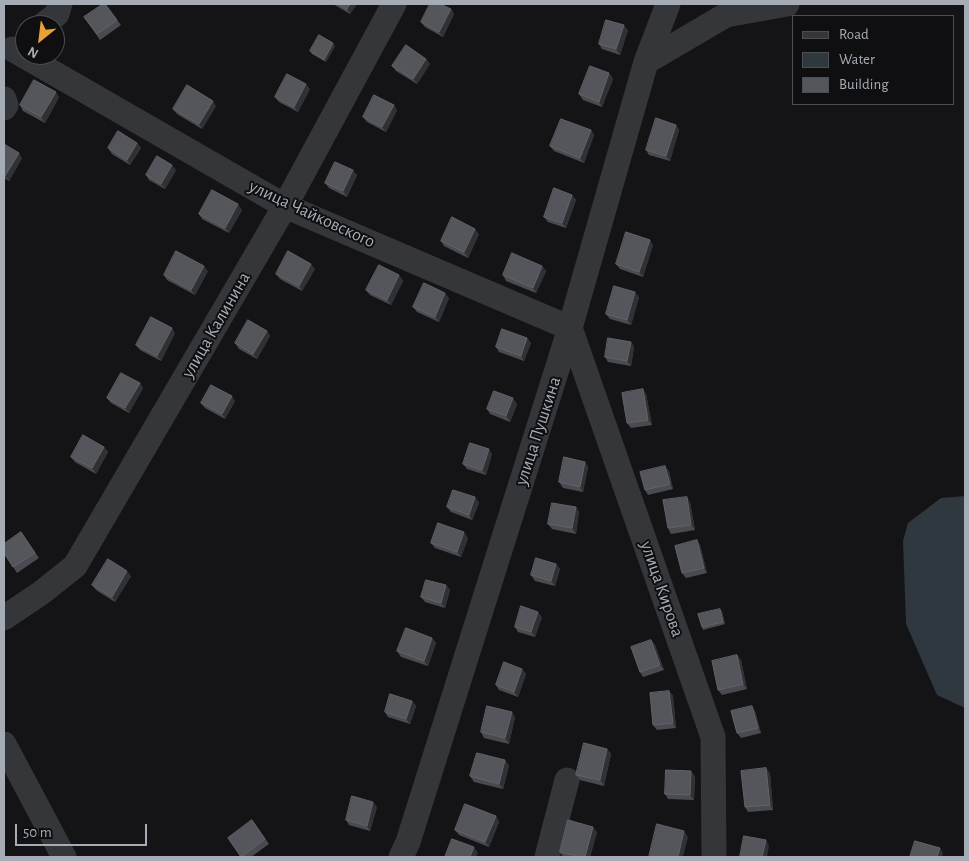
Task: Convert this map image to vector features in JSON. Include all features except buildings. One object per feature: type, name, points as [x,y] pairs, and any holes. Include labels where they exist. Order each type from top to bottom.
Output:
[{"type":"street","name":"улица Калинина","points":[[4,618],[41,593],[75,566],[285,206],[394,4]]},
{"type":"street","name":"улица Пушкина","points":[[401,857],[408,842],[570,328],[646,62],[668,4]]},
{"type":"street","points":[[646,62],[726,15],[787,4]]},
{"type":"street","name":"улица Чайковского","points":[[14,47],[285,206],[570,328]]},
{"type":"street","points":[[4,99],[6,105],[4,108]]},
{"type":"street","name":"улица Кирова","points":[[570,328],[713,737],[714,857]]},
{"type":"street","points":[[4,744],[64,857]]},
{"type":"street","points":[[547,857],[567,780]]},
{"type":"water","points":[[965,496],[965,708],[937,695],[906,624],[903,541],[908,523],[941,498]]}]
